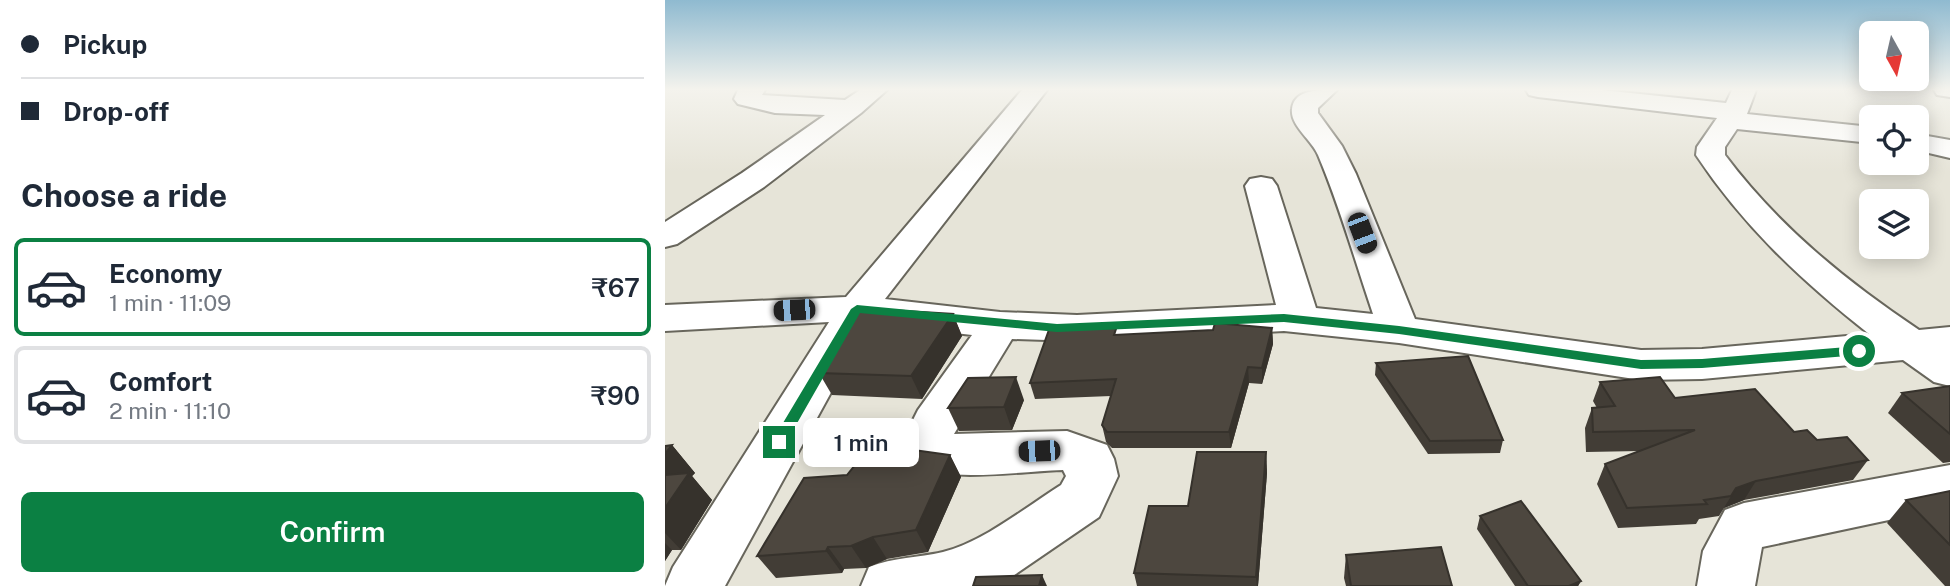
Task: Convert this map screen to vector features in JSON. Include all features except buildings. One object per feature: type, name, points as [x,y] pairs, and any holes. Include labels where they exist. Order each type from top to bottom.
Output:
[{"type":"street","points":[[665,237],[753,180],[839,117]]},
{"type":"street","points":[[694,586],[857,309],[1013,117]]},
{"type":"street","points":[[1308,117],[1330,148],[1399,330]]},
{"type":"street","points":[[1730,117],[1711,147],[1710,155],[1737,191],[1818,273],[1931,344],[1950,371]]},
{"type":"street","points":[[1786,117],[1859,133]]},
{"type":"street","points":[[1929,145],[1950,149]]},
{"type":"street","points":[[1261,186],[1300,320]]},
{"type":"street","points":[[665,318],[857,309],[1000,325],[1077,328],[1251,319],[1300,320],[1399,330],[1641,365],[1702,364],[1931,344]]},
{"type":"street","points":[[890,586],[943,579],[987,562],[1080,501],[1092,476],[1089,459],[1067,450],[958,454],[922,452],[935,423],[1000,325]]},
{"type":"street","points":[[1726,586],[1731,551],[1744,527],[1950,486]]},
{"type":"route","points":[[779,442],[857,309],[1037,328],[1284,318],[1399,330],[1641,365],[1702,364],[1859,351]]}]
